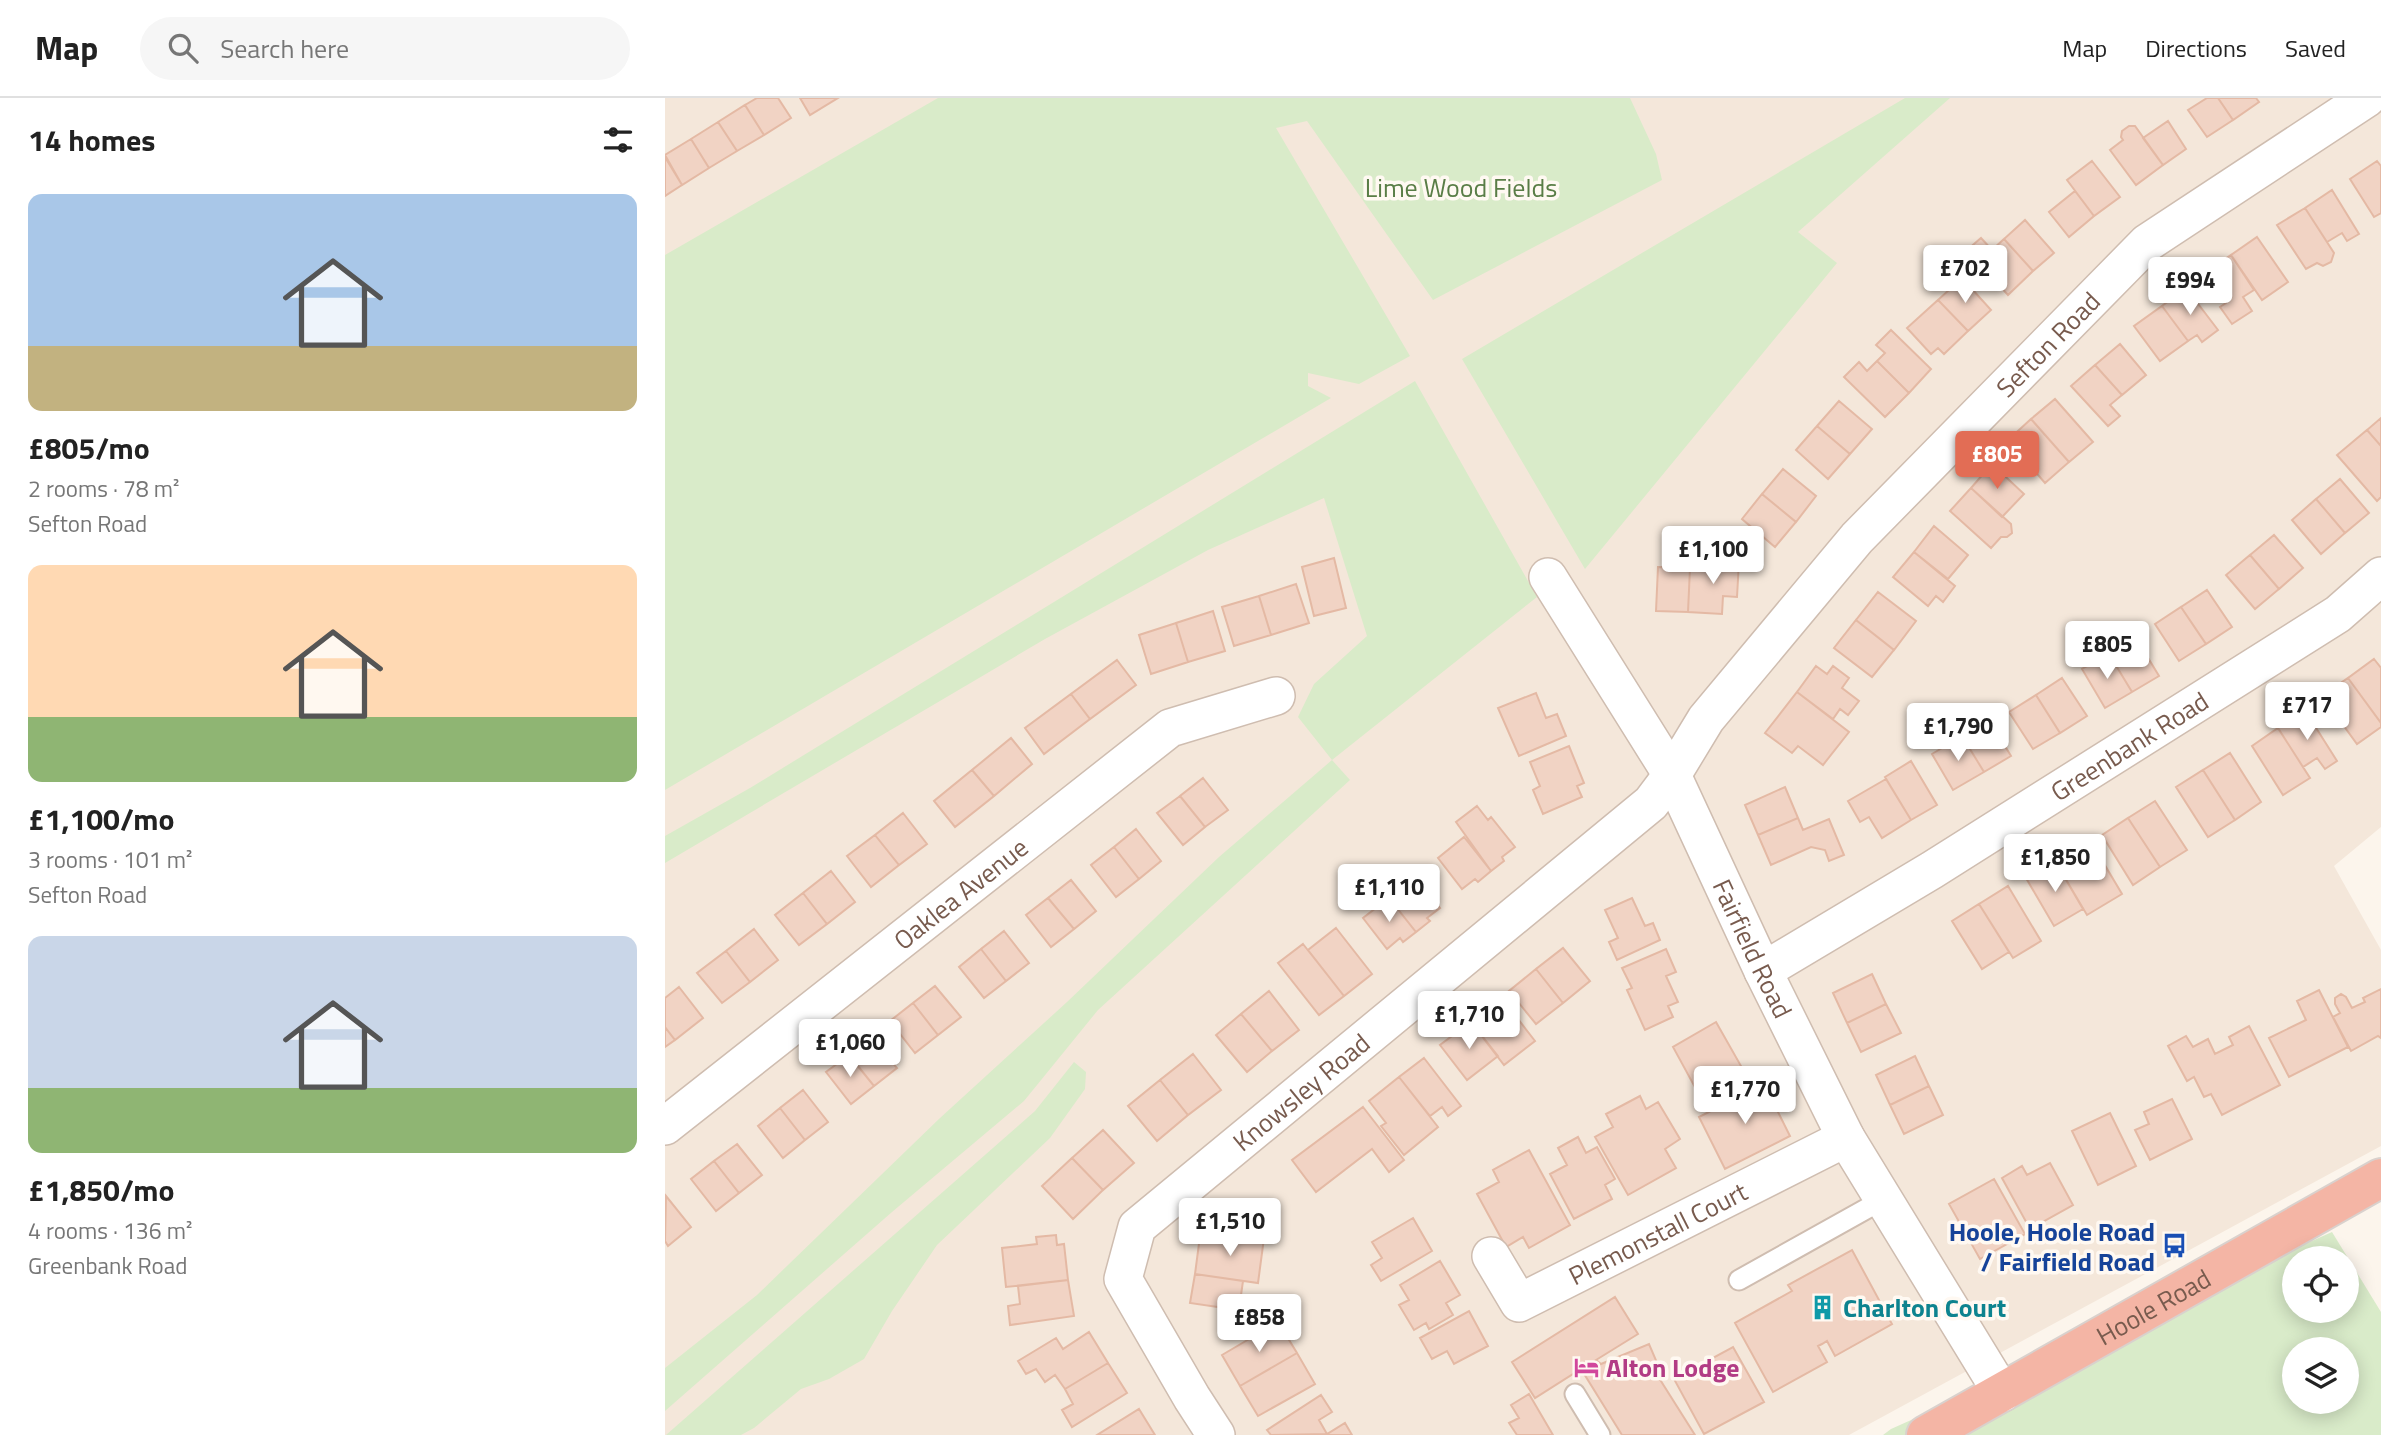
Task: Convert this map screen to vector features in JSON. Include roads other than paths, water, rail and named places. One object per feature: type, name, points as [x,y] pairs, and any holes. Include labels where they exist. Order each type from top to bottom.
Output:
[{"type":"highway","name":"Hoole Road","points":[[1926,1435],[2381,1178]]},
{"type":"street","name":"Sefton Road","points":[[1672,775],[1706,719],[1857,538],[2147,243],[2367,98]]},
{"type":"street","name":"Greenbank Road","points":[[1763,971],[1932,870],[2338,614],[2381,576]]},
{"type":"street","name":"Fairfield Road","points":[[1548,577],[1672,775],[1763,971],[1846,1138],[2002,1393]]},
{"type":"street","name":"Oaklea Avenue","points":[[665,1126],[1170,728],[1276,696]]},
{"type":"street","name":"Knowsley Road","points":[[1216,1435],[1123,1279],[1137,1227],[1651,803],[1672,775]]},
{"type":"street","name":"Plemonstall Court","points":[[1492,1256],[1519,1303],[1846,1138]]},
{"type":"lane","points":[[1739,1280],[1884,1199]]},
{"type":"lane","points":[[1575,1394],[1601,1435]]},
{"type":"place","name":"Hoole, Hoole Road / Fairfield Road","points":[[2175,1246]]},
{"type":"place","name":"Charlton Court","points":[[1823,1307]]},
{"type":"place","name":"Alton Lodge","points":[[1586,1367]]},
{"type":"park label","name":"Lime Wood Fields","points":[[1461,187]]}]
